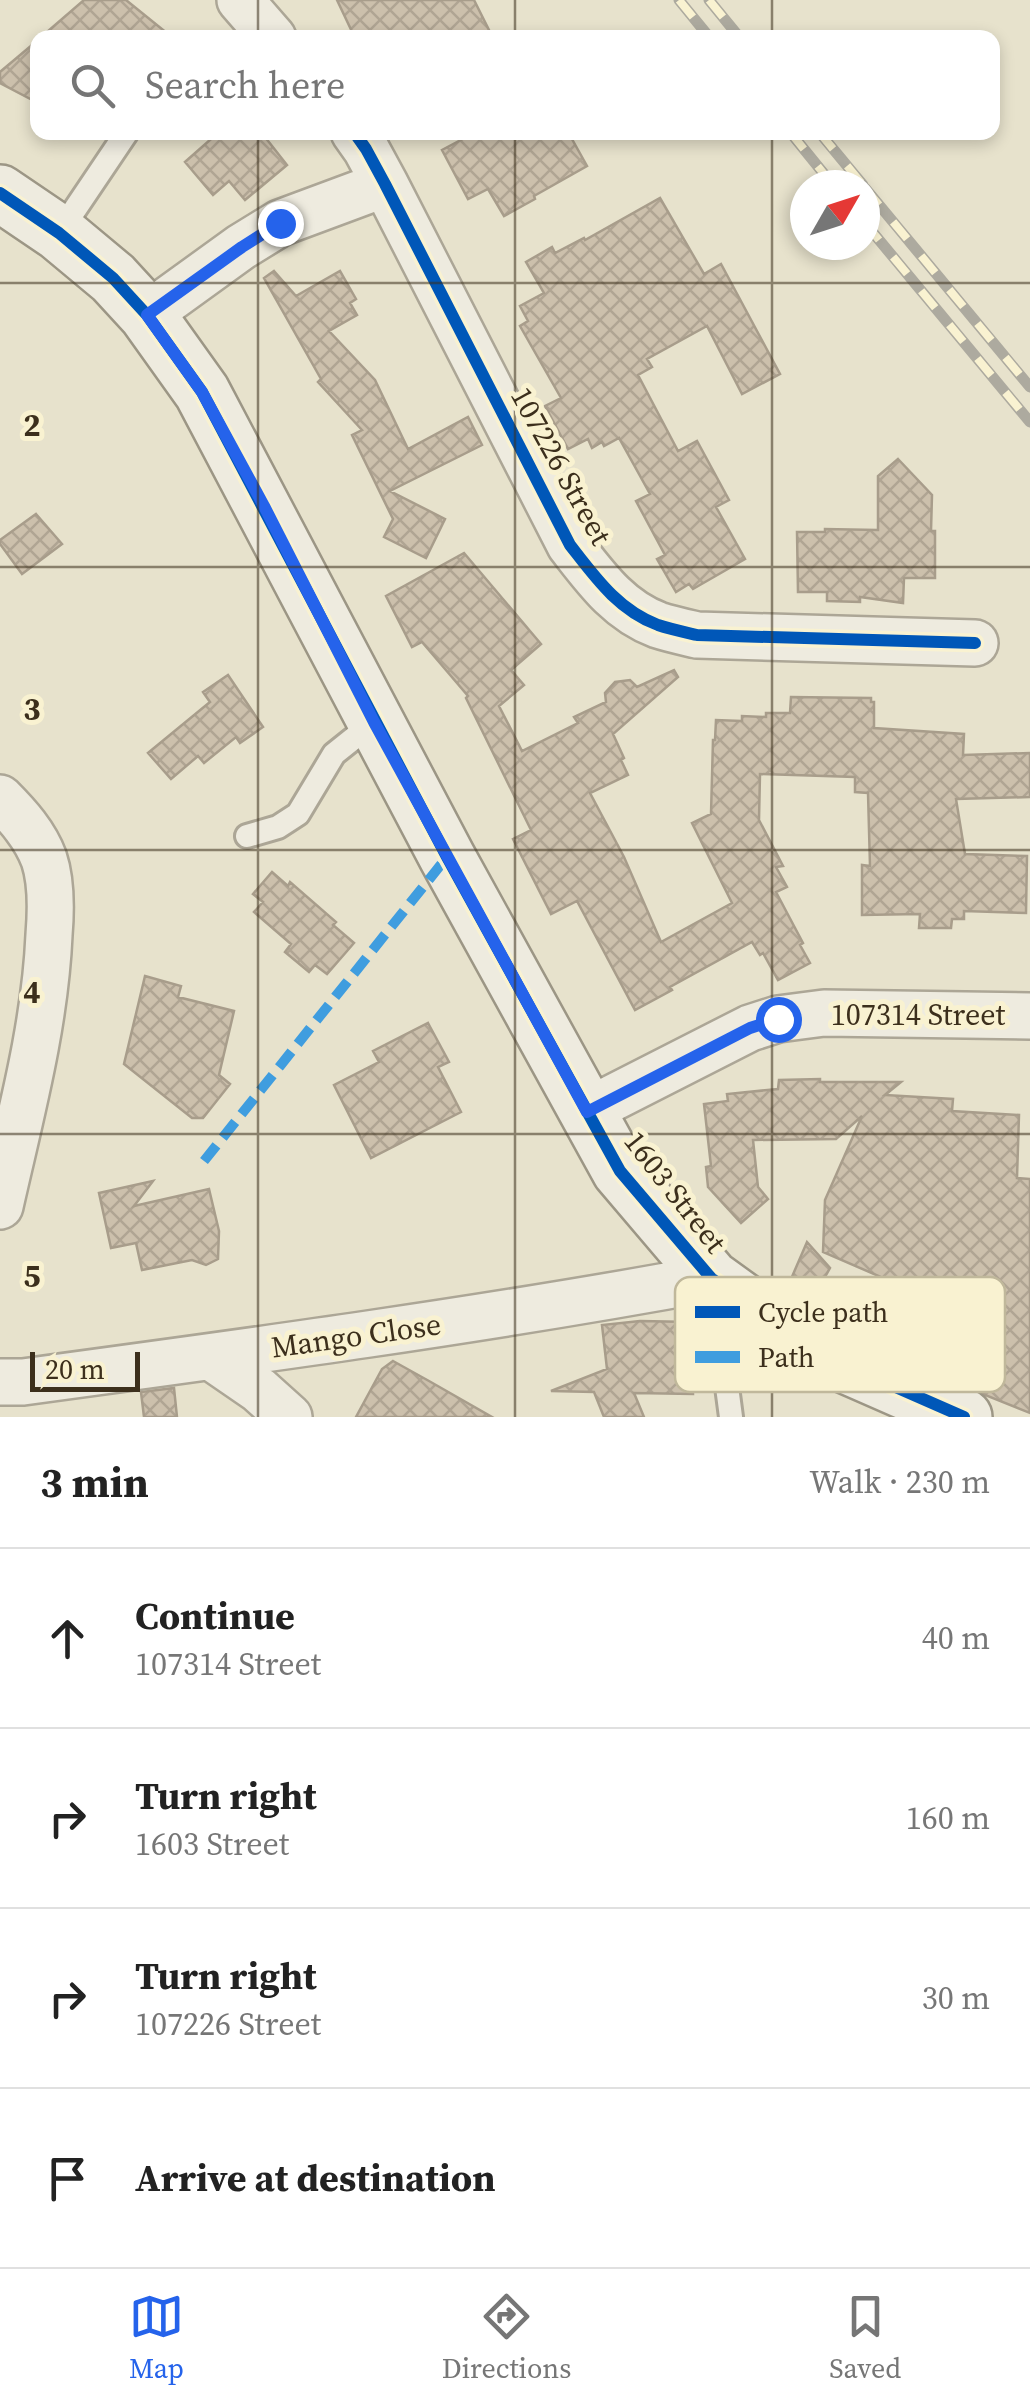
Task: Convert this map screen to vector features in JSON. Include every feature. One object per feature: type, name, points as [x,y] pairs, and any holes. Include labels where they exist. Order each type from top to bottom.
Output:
[{"type":"street","points":[[240,0],[266,30]]},
{"type":"street","name":"107226 Street","points":[[360,140],[570,545],[608,593],[633,613],[658,625],[697,635],[975,643]]},
{"type":"street","points":[[147,315],[280,223],[385,184]]},
{"type":"street","name":"1603 Street","points":[[0,193],[59,232],[112,278],[147,315],[202,392],[374,722],[620,1170],[714,1277]]},
{"type":"street","points":[[0,798],[25,824],[45,860],[51,904],[48,963],[36,1042],[0,1206]]},
{"type":"street","name":"107314 Street","points":[[587,1112],[750,1028],[778,1019],[824,1013],[1030,1016]]},
{"type":"street","name":"Mango Close","points":[[0,1382],[24,1382],[675,1293]]},
{"type":"street","points":[[211,1357],[259,1390],[289,1417]]},
{"type":"street","name":"1603 Street","points":[[907,1392],[964,1417]]},
{"type":"lane","points":[[59,232],[122,140]]},
{"type":"lane","points":[[247,836],[278,827],[298,814],[334,754],[374,722]]},
{"type":"lane","points":[[728,1392],[731,1417]]},
{"type":"building","points":[[84,0],[126,0],[163,30],[49,30]]},
{"type":"building","points":[[337,0],[474,0],[489,30],[351,30]]},
{"type":"building","points":[[30,47],[30,99],[0,83],[0,72]]},
{"type":"building","points":[[210,140],[267,140],[287,165],[245,200],[229,181],[213,195],[185,162]]},
{"type":"building","points":[[461,140],[572,140],[587,166],[504,216],[488,189],[468,199],[442,150]]},
{"type":"building","points":[[660,198],[704,274],[721,264],[780,374],[742,394],[707,326],[647,359],[652,367],[638,375],[678,451],[697,441],[729,500],[716,507],[745,559],[693,589],[689,584],[676,592],[657,559],[665,555],[636,501],[650,494],[619,438],[592,448],[588,439],[568,449],[545,406],[561,398],[520,326],[528,321],[520,306],[544,293],[526,262],[552,247],[555,253],[585,240]]},
{"type":"building","points":[[274,271],[296,296],[340,271],[356,299],[350,303],[357,315],[329,331],[375,380],[408,449],[468,417],[482,445],[390,491],[445,519],[426,558],[384,537],[393,519],[352,435],[362,430],[318,382],[321,379],[264,278]]},
{"type":"building","points":[[898,459],[932,495],[935,578],[904,578],[903,603],[860,597],[860,602],[827,601],[827,592],[798,592],[797,532],[878,530],[878,476]]},
{"type":"building","points":[[36,514],[62,544],[22,574],[0,540]]},
{"type":"building","points":[[464,553],[541,644],[511,670],[524,685],[499,706],[522,751],[578,723],[574,717],[606,702],[605,693],[615,682],[630,680],[637,687],[674,670],[678,677],[613,734],[628,775],[590,793],[624,857],[661,942],[732,903],[692,823],[711,814],[716,720],[742,721],[742,716],[790,713],[791,697],[871,698],[874,728],[964,734],[963,755],[1030,753],[1030,797],[956,799],[965,854],[1027,856],[1026,913],[964,911],[964,919],[952,919],[951,928],[919,928],[920,914],[862,915],[862,865],[870,866],[868,793],[855,792],[855,777],[760,774],[759,820],[783,866],[776,867],[787,887],[776,892],[810,963],[778,980],[752,942],[635,1010],[577,901],[551,914],[513,839],[531,830],[468,696],[422,642],[412,647],[386,596]]},
{"type":"building","points":[[228,675],[263,727],[240,743],[236,737],[204,763],[198,756],[171,779],[148,753],[210,702],[203,692]]},
{"type":"building","points":[[272,872],[288,886],[290,882],[354,943],[327,974],[315,965],[309,972],[285,952],[291,944],[254,912],[263,902],[253,894]]},
{"type":"building","points":[[145,976],[181,986],[178,997],[234,1011],[219,1075],[230,1084],[203,1118],[192,1118],[124,1064]]},
{"type":"building","points":[[428,1023],[449,1062],[438,1067],[461,1112],[371,1158],[334,1085],[379,1062],[373,1051]]},
{"type":"building","points":[[779,1080],[901,1082],[885,1095],[953,1099],[952,1111],[1019,1115],[1017,1178],[1030,1179],[1030,1413],[982,1392],[1005,1392],[1005,1277],[881,1277],[823,1252],[825,1200],[862,1116],[836,1139],[753,1140],[758,1187],[768,1199],[741,1223],[708,1187],[706,1167],[711,1166],[704,1104],[728,1101],[727,1094],[778,1089]]},
{"type":"building","points":[[153,1181],[134,1206],[209,1189],[219,1231],[218,1259],[206,1265],[192,1260],[142,1270],[136,1243],[111,1248],[99,1193]]},
{"type":"building","points":[[807,1242],[830,1268],[825,1277],[792,1277]]},
{"type":"building","points":[[675,1322],[675,1392],[693,1394],[634,1393],[644,1417],[604,1417],[594,1392],[551,1391],[607,1369],[602,1325]]},
{"type":"building","points":[[393,1361],[492,1417],[356,1417],[382,1369]]},
{"type":"building","points":[[174,1388],[177,1417],[144,1417],[141,1392]]},
{"type":"railway","points":[[679,0],[703,30]]},
{"type":"railway","points":[[709,0],[733,30]]},
{"type":"railway","points":[[796,140],[821,170]]},
{"type":"railway","points":[[826,140],[851,170]]},
{"type":"railway","points":[[880,206],[1030,387]]},
{"type":"railway","points":[[880,241],[1030,422]]},
{"type":"marked path","points":[[204,1161],[447,857]]},
{"type":"cycle path","points":[[360,140],[570,545],[619,602],[658,625],[697,635],[975,643]]},
{"type":"cycle path","points":[[0,193],[59,233],[113,278],[147,315],[202,392],[447,857],[620,1171],[710,1277]]},
{"type":"cycle path","points":[[907,1392],[964,1417]]},
{"type":"route","points":[[280,223],[147,315],[202,392],[374,722],[587,1112],[750,1028],[778,1019]]}]
